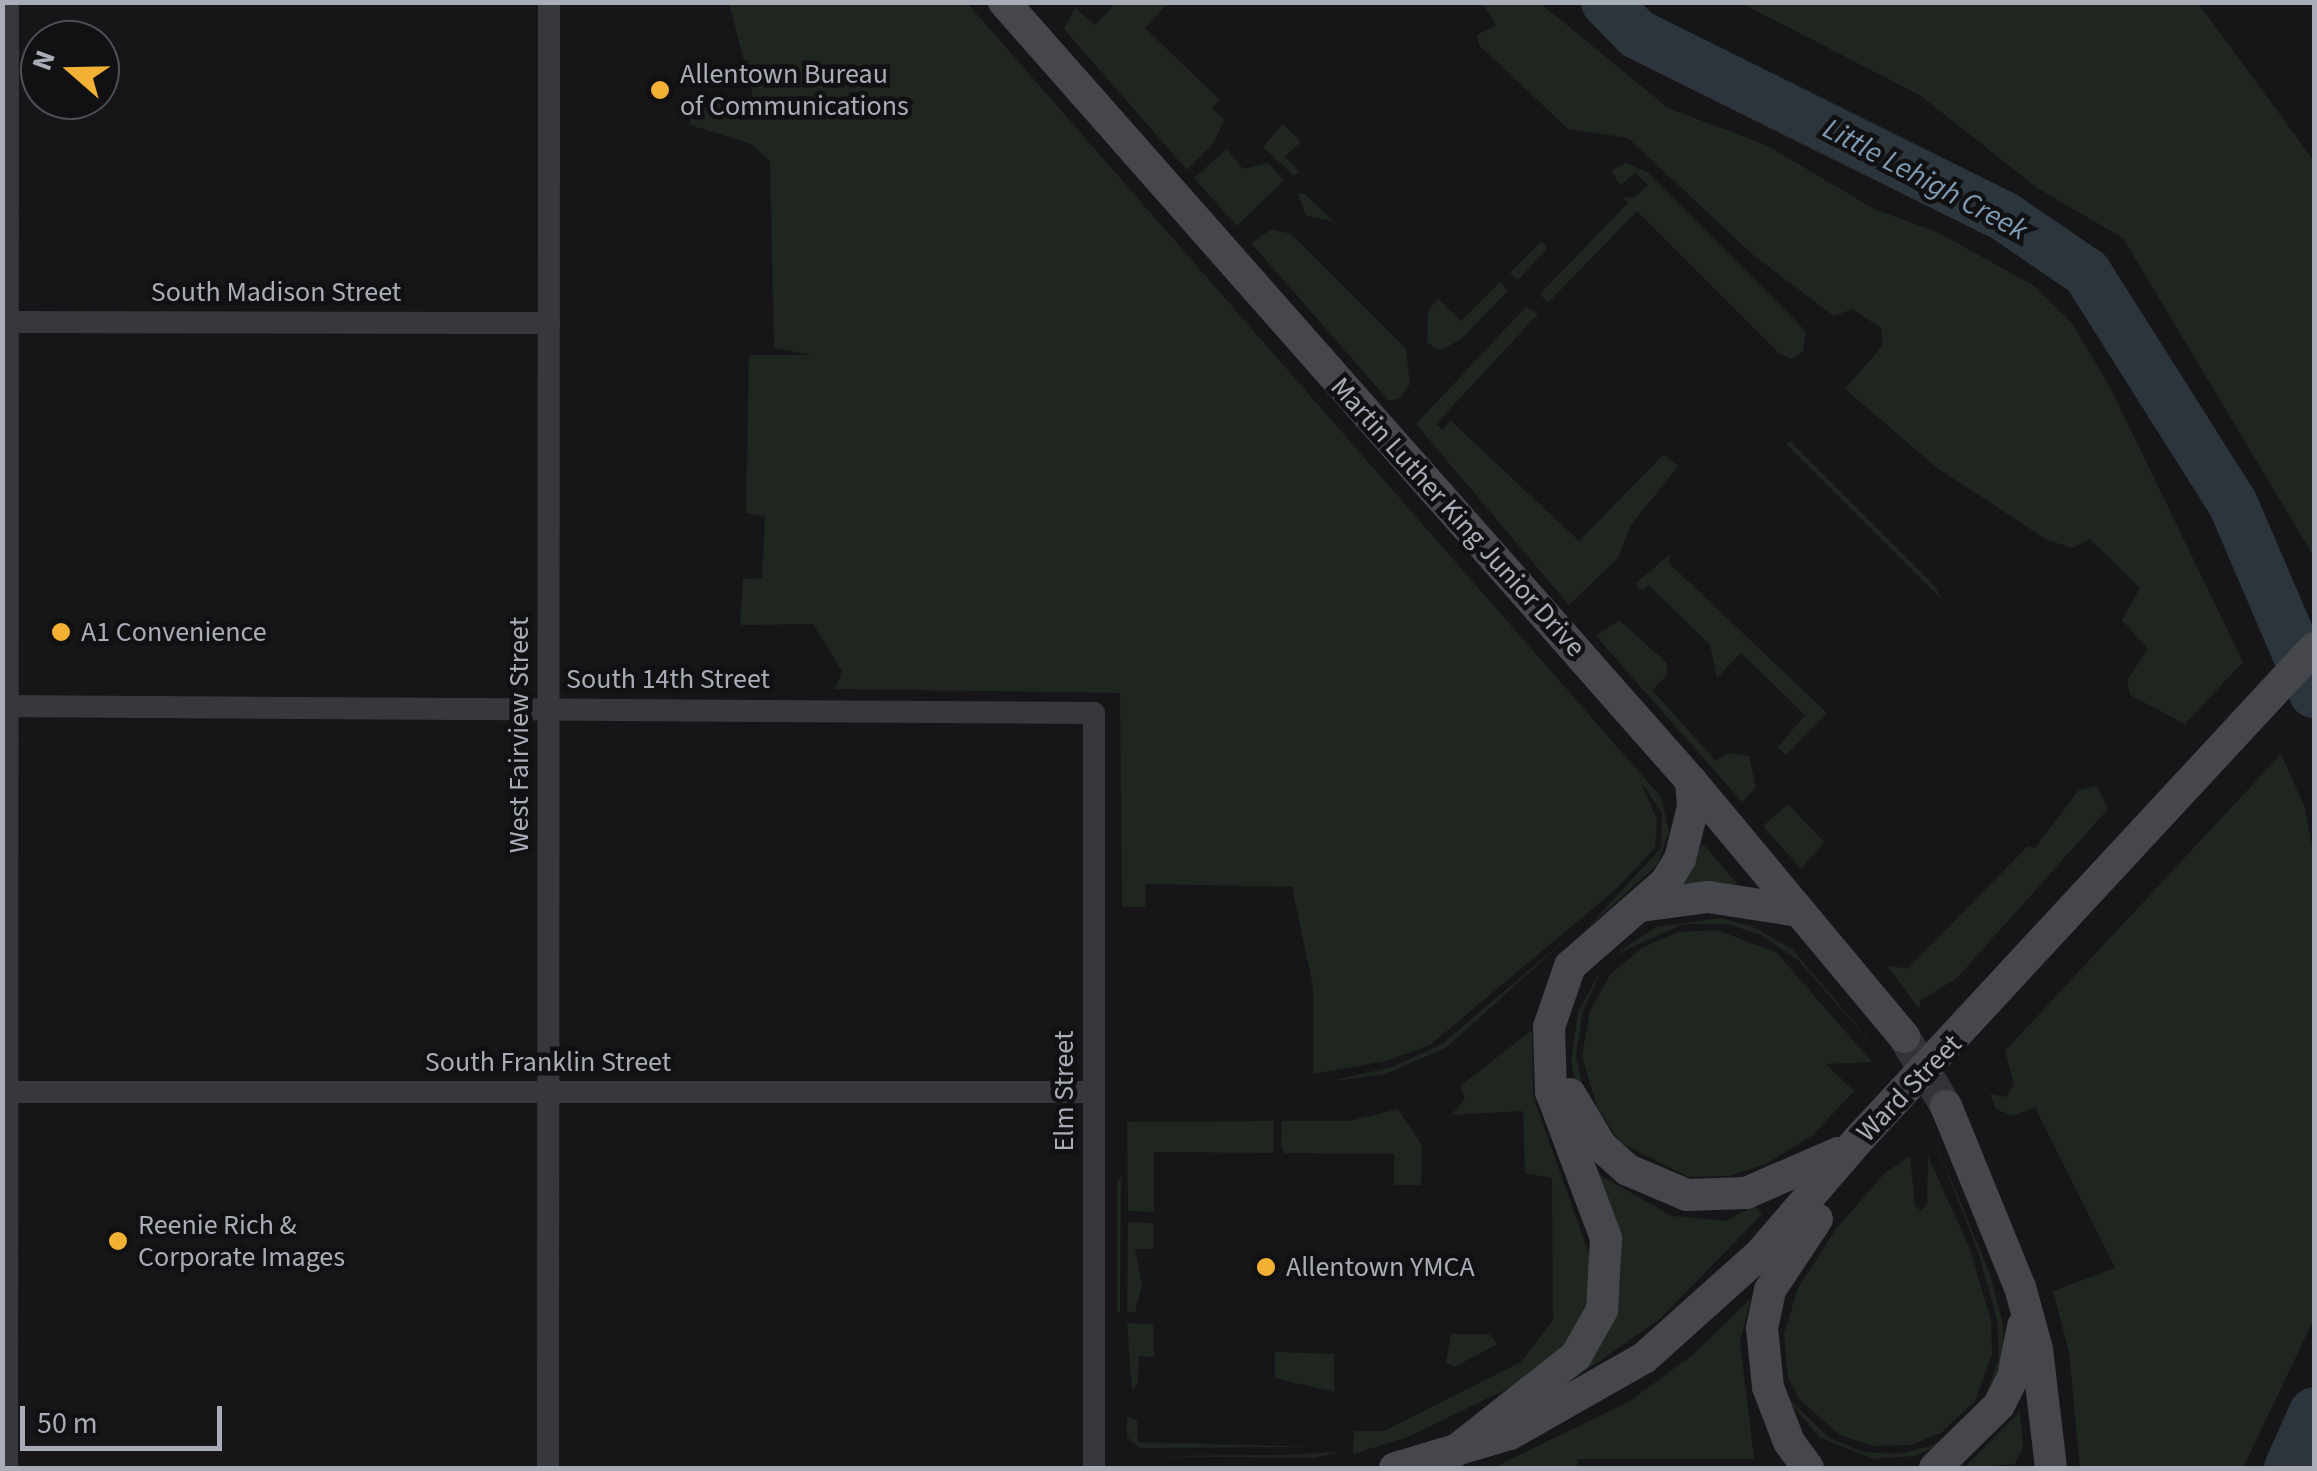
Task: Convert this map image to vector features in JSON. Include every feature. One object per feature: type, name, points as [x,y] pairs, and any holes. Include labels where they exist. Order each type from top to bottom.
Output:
[{"type":"main road","name":"Martin Luther King Junior Drive","points":[[1004,2],[1691,781],[1904,1038]]},
{"type":"main road","name":"Ward Street","points":[[1394,1468],[1450,1456],[1565,1408],[1644,1358],[1760,1254],[1865,1148],[2002,990],[2314,648]]},
{"type":"main road","points":[[1450,1456],[1576,1356],[1602,1310],[1606,1238],[1551,1092],[1547,1057],[1557,993],[1582,956],[1636,908],[1680,859],[1691,821],[1691,781]]},
{"type":"main road","points":[[1636,908],[1708,897],[1799,911]]},
{"type":"main road","points":[[1582,956],[1570,1000],[1564,1061],[1582,1121],[1628,1170],[1687,1195],[1746,1193],[1865,1148]]},
{"type":"main road","points":[[1946,1106],[2020,1287],[2037,1350],[2051,1468]]},
{"type":"main road","points":[[1783,1468],[1774,1404],[1762,1363],[1770,1290],[1799,1240],[1865,1148]]},
{"type":"main road","points":[[1935,1468],[1976,1434],[2014,1377],[2023,1336],[2020,1287]]},
{"type":"main road","points":[[1774,1404],[1808,1468]]},
{"type":"street","points":[[7,1468],[8,2]]},
{"type":"street","name":"West Fairview Street","points":[[548,1468],[550,2]]},
{"type":"street","name":"South Madison Street","points":[[5,322],[549,323]]},
{"type":"street","name":"South 14th Street","points":[[5,706],[1094,713]]},
{"type":"street","name":"Elm Street","points":[[1094,713],[1094,1468]]},
{"type":"street","name":"South Franklin Street","points":[[5,1092],[1094,1092]]},
{"type":"shaded area","points":[[1117,2],[1168,3],[1145,28],[1220,100],[1212,108],[1224,120],[1213,144],[1187,170],[1064,29],[1075,8],[1095,25]]},
{"type":"shaded area","points":[[729,3],[967,3],[1661,797],[1669,832],[1657,865],[1584,931],[1661,848],[1662,813],[1641,782],[1657,820],[1655,848],[1615,890],[1430,1045],[1386,1061],[1313,1074],[1313,986],[1292,887],[1146,884],[1145,907],[1122,907],[1120,693],[835,689],[842,671],[813,624],[740,625],[743,579],[762,578],[765,516],[746,513],[749,355],[813,355],[774,348],[770,161],[751,144],[690,125],[691,101],[754,100]]},
{"type":"shaded area","points":[[1482,3],[1540,3],[1668,108],[1766,145],[1874,209],[1937,232],[2033,285],[2072,323],[2110,387],[2243,662],[2185,724],[2130,695],[2127,680],[2148,649],[2122,620],[2140,588],[2090,539],[2073,548],[2047,540],[1936,467],[1845,389],[1883,345],[1881,328],[1852,309],[1834,316],[1752,254],[1628,138],[1568,129],[1479,45],[1477,35],[1496,25]]},
{"type":"shaded area","points":[[1741,3],[2198,3],[2314,161],[2314,557],[2123,238],[2037,188],[1921,96]]},
{"type":"shaded area","points":[[1283,124],[1301,142],[1285,157],[1299,171],[1294,176],[1263,147]]},
{"type":"shaded area","points":[[1227,149],[1243,169],[1268,163],[1284,180],[1237,226],[1194,178]]},
{"type":"shaded area","points":[[1626,163],[1647,172],[1795,320],[1806,332],[1803,351],[1792,359],[1780,354],[1637,211],[1548,303],[1540,294],[1628,203],[1623,197],[1634,198],[1648,185],[1636,173],[1620,185],[1611,171]]},
{"type":"shaded area","points":[[1298,193],[1305,194],[1333,221],[1306,216]]},
{"type":"shaded area","points":[[1272,229],[1291,234],[1406,349],[1410,384],[1400,398],[1389,401],[1251,243]]},
{"type":"shaded area","points":[[1542,241],[1547,249],[1518,280],[1510,273]]},
{"type":"shaded area","points":[[1500,282],[1508,291],[1460,340],[1440,350],[1427,343],[1428,310],[1438,299],[1461,321]]},
{"type":"shaded area","points":[[1526,307],[1538,314],[1436,424],[1442,429],[1451,421],[1579,541],[1664,454],[1678,466],[1631,525],[1618,558],[1569,605],[1416,424]]},
{"type":"shaded area","points":[[1790,441],[1935,586],[1941,599],[1786,444]]},
{"type":"shaded area","points":[[1670,554],[1669,563],[1827,713],[1786,755],[1778,747],[1805,715],[1741,653],[1717,678],[1710,645],[1649,585],[1642,591],[1635,584]]},
{"type":"shaded area","points":[[1619,620],[1667,663],[1667,675],[1652,690],[1716,761],[1727,753],[1749,756],[1756,787],[1742,802],[1596,636]]},
{"type":"shaded area","points":[[2281,754],[2305,808],[2314,858],[2314,1319],[2243,1468],[2080,1468],[2069,1352],[2053,1291],[2115,1268],[2035,1107],[2013,1116],[1996,1109],[1990,1094],[2006,1097],[2014,1084],[2005,1051]]},
{"type":"shaded area","points":[[2097,786],[2108,809],[1957,978],[1921,1000],[1919,1009],[1887,965],[1907,969],[2028,846],[2035,848],[2079,790]]},
{"type":"shaded area","points":[[1788,804],[1824,842],[1801,869],[1763,826]]},
{"type":"shaded area","points":[[1702,844],[1706,847],[1739,886],[1682,886]]},
{"type":"shaded area","points":[[1720,918],[1752,926],[1792,949],[1896,1072],[1799,961],[1761,935],[1727,924],[1683,924],[1613,956],[1656,927]]},
{"type":"shaded area","points":[[1717,930],[1777,953],[1872,1062],[1826,1064],[1854,1091],[1813,1135],[1766,1164],[1729,1176],[1688,1177],[1620,1142],[1597,1107],[1582,1056],[1590,1011],[1610,975],[1643,947],[1679,932]]},
{"type":"shaded area","points":[[1572,934],[1446,1048],[1385,1074],[1327,1082],[1392,1067],[1442,1044]]},
{"type":"shaded area","points":[[1604,965],[1583,1011],[1576,1056],[1586,1104],[1611,1143],[1673,1181],[1722,1183],[1775,1170],[1736,1186],[1692,1189],[1651,1177],[1608,1147],[1580,1102],[1571,1061],[1578,1012]]},
{"type":"shaded area","points":[[1532,1030],[1533,1096],[1595,1271],[1580,1334],[1534,1376],[1408,1437],[1353,1454],[1354,1431],[1384,1431],[1521,1362],[1553,1320],[1552,1178],[1525,1173],[1523,1111],[1451,1115],[1465,1099],[1460,1086]]},
{"type":"shaded area","points":[[1398,1109],[1422,1145],[1421,1185],[1394,1185],[1394,1154],[1284,1153],[1281,1145],[1282,1121],[1350,1121]]},
{"type":"shaded area","points":[[1926,1119],[1990,1274],[2003,1324],[2003,1355],[1988,1402],[1958,1436],[1915,1456],[1873,1459],[1819,1437],[1781,1391],[1828,1437],[1863,1452],[1898,1454],[1933,1445],[1968,1421],[1985,1398],[1999,1357],[1997,1320],[1979,1254]]},
{"type":"shaded area","points":[[1274,1121],[1273,1153],[1154,1152],[1154,1212],[1128,1211],[1127,1122]]},
{"type":"shaded area","points":[[1910,1156],[1915,1206],[1921,1211],[1927,1203],[1928,1156],[1970,1249],[1991,1321],[1992,1354],[1975,1401],[1941,1433],[1911,1445],[1873,1446],[1840,1435],[1799,1399],[1788,1377],[1784,1334],[1798,1288],[1836,1229],[1884,1174]]},
{"type":"shaded area","points":[[1593,1171],[1672,1216],[1725,1221],[1755,1206],[1762,1214],[1659,1320],[1570,1381],[1603,1341],[1620,1280]]},
{"type":"shaded area","points":[[1121,1177],[1120,1312],[1117,1313],[1117,1183]]},
{"type":"shaded area","points":[[1128,1222],[1153,1223],[1154,1249],[1135,1249],[1142,1284],[1135,1312],[1127,1312]]},
{"type":"shaded area","points":[[1751,1298],[1740,1341],[1754,1459],[1578,1459],[1577,1468],[1493,1468],[1630,1401],[1695,1353]]},
{"type":"shaded area","points":[[1127,1323],[1153,1324],[1154,1357],[1139,1356],[1138,1384],[1132,1390]]},
{"type":"shaded area","points":[[1451,1334],[1489,1334],[1498,1344],[1454,1367],[1446,1362]]},
{"type":"shaded area","points":[[1275,1352],[1334,1354],[1334,1392],[1275,1378]]},
{"type":"shaded area","points":[[2020,1411],[2023,1447],[2015,1464],[1964,1468]]},
{"type":"shaded area","points":[[1127,1416],[1137,1421],[1138,1442],[1321,1447],[1140,1448],[1127,1437]]},
{"type":"shaded area","points":[[1341,1452],[1313,1458],[1127,1456],[1282,1455]]},
{"type":"waterway","name":"Little Lehigh Creek","points":[[1606,2],[1637,34],[2004,216],[2087,273],[2233,504],[2314,693]]},
{"type":"waterway","name":"Little Lehigh Creek","points":[[2289,1468],[2314,1412]]},
{"type":"tunnel","points":[[1904,1037],[1946,1106]]},
{"type":"place","name":"Allentown Bureau of Communications","points":[[660,90]]},
{"type":"place","name":"A1 Convenience","points":[[61,632]]},
{"type":"place","name":"Reenie Rich & Corporate Images","points":[[118,1241]]},
{"type":"place","name":"Allentown YMCA","points":[[1266,1267]]}]
